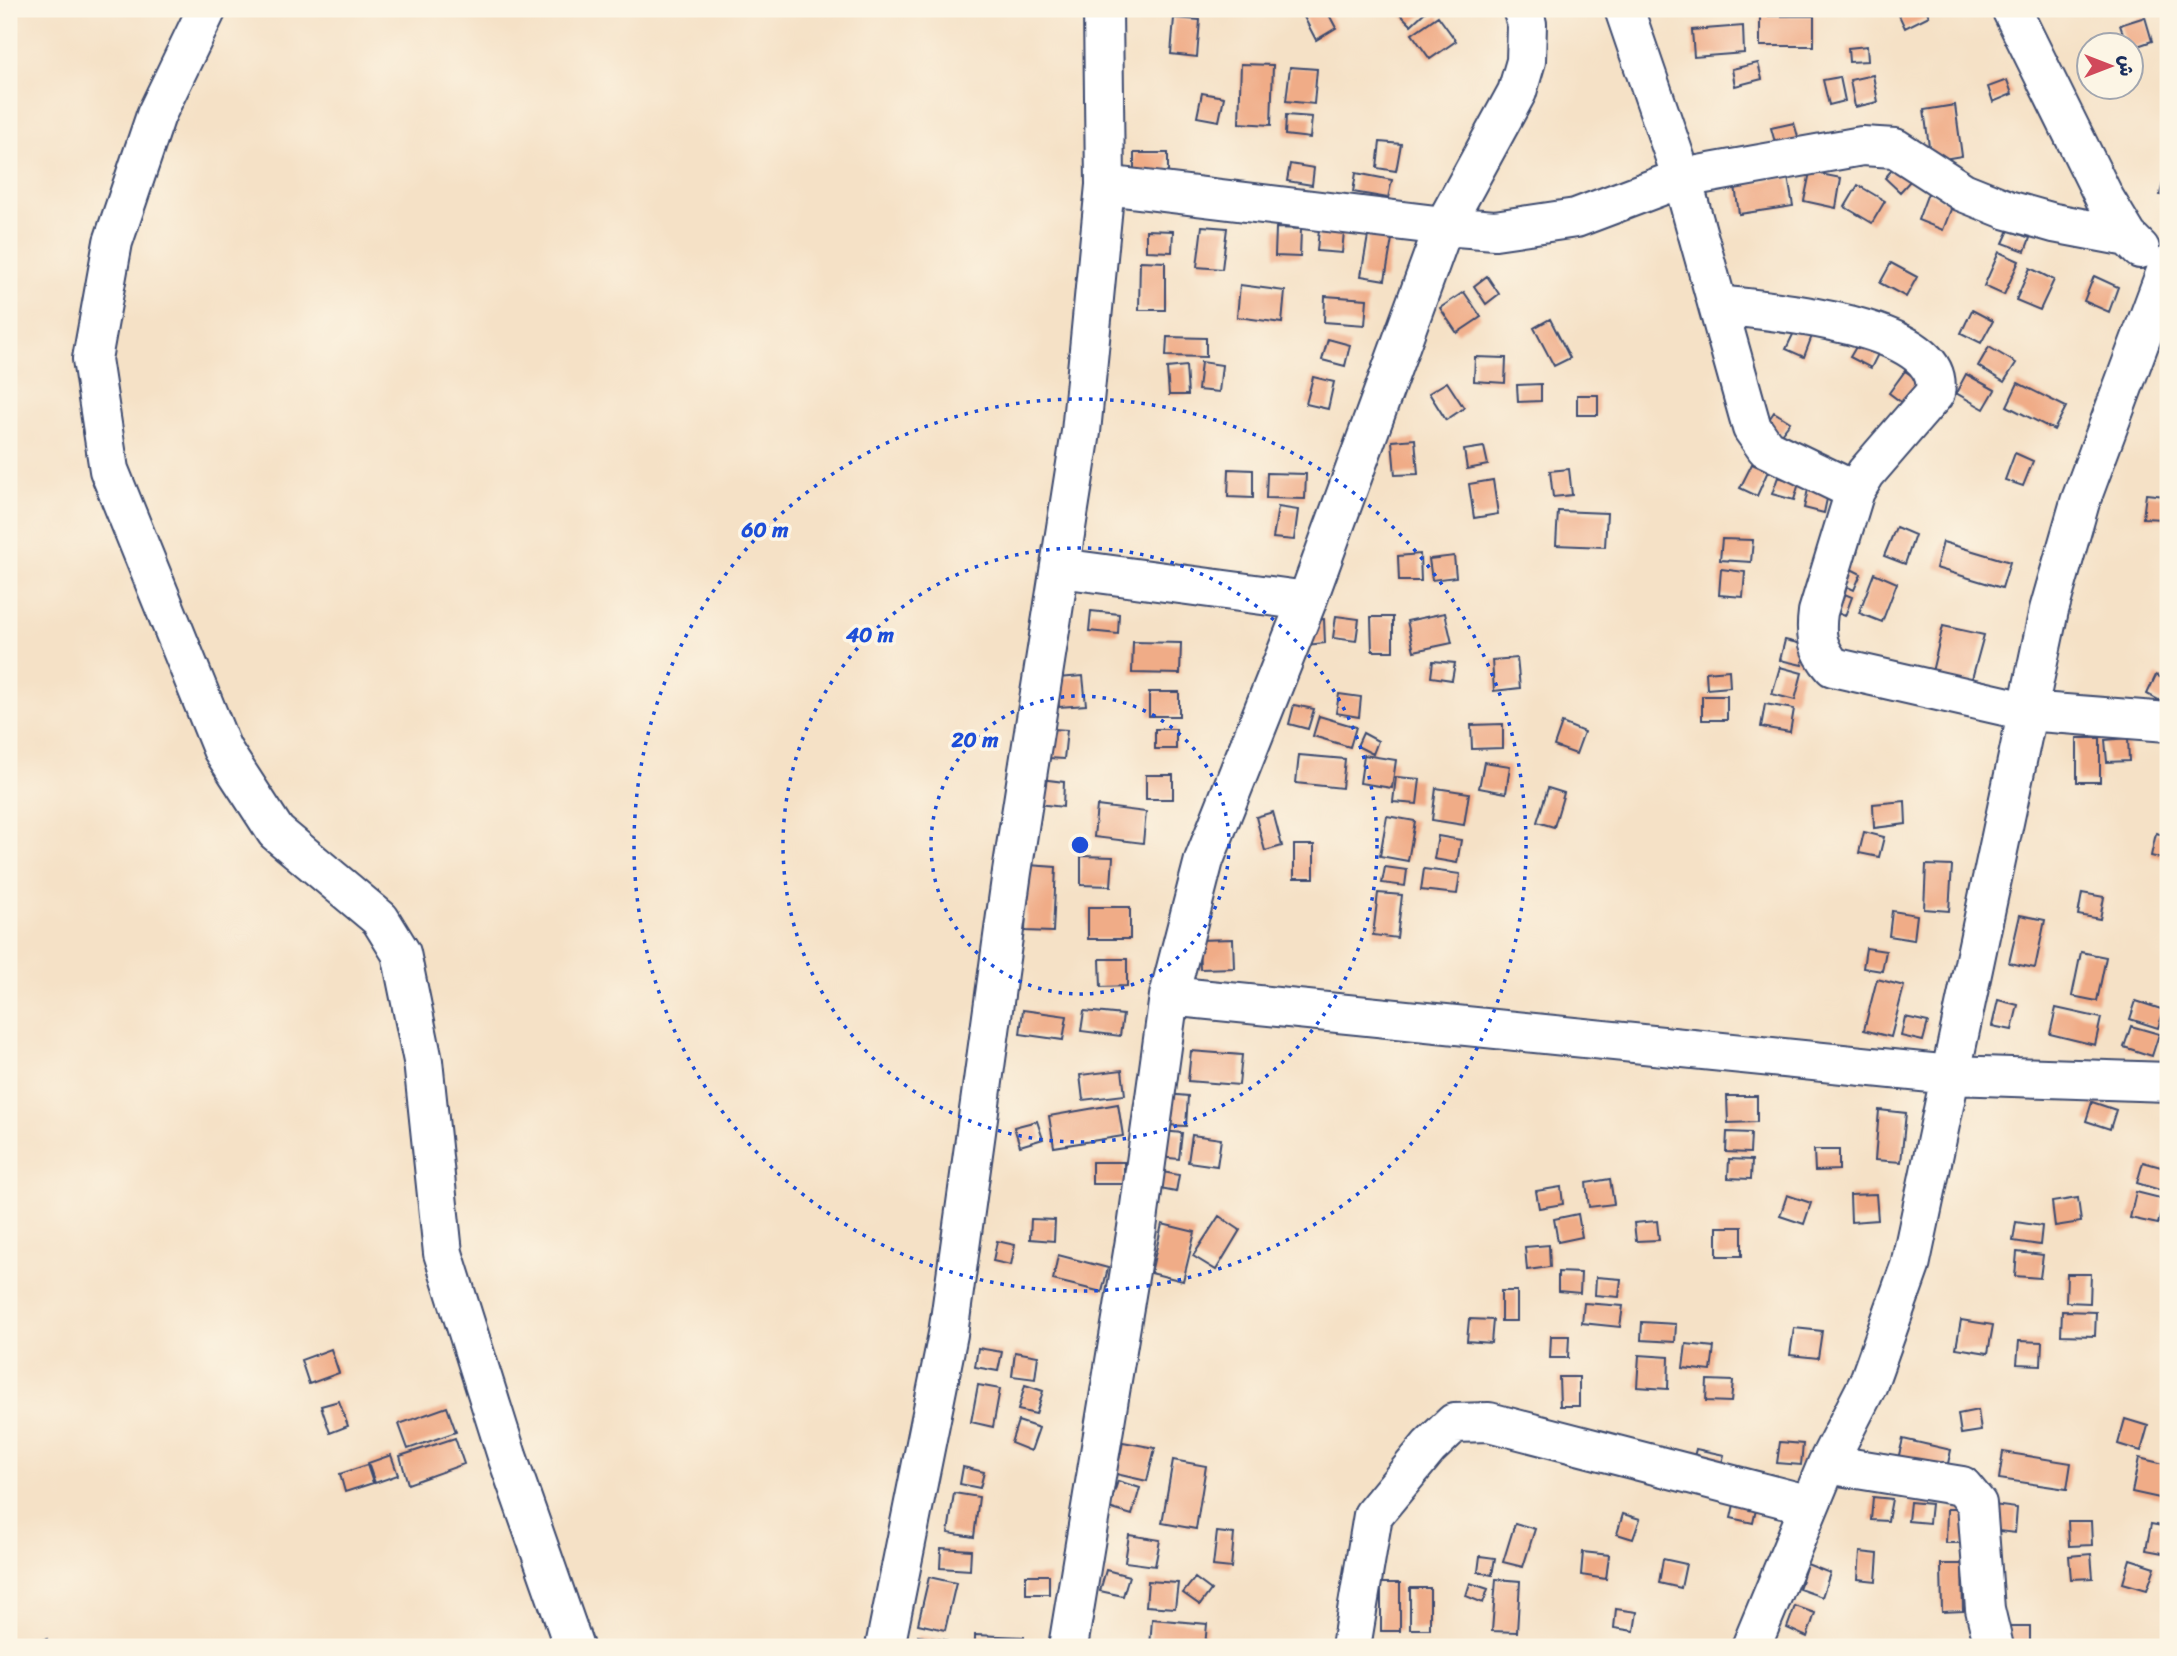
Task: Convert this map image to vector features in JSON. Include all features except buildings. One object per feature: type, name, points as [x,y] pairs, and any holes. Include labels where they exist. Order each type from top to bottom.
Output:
[{"type":"street","points":[[208,9],[156,115],[113,242],[92,359],[109,470],[222,749],[275,832],[380,919],[401,953],[423,1061],[443,1253],[507,1456],[574,1647]]},
{"type":"street","points":[[885,1647],[948,1334],[1012,872],[1082,432],[1105,185],[1103,9]]},
{"type":"street","points":[[1068,1647],[1135,1241],[1169,996],[1204,860],[1307,601],[1444,226],[1517,92],[1525,61],[1527,24],[1522,9]]},
{"type":"street","points":[[1624,9],[1682,178],[1720,305],[1752,428],[1766,448],[1855,491]]},
{"type":"street","points":[[1751,1647],[1827,1464],[1868,1384],[1910,1266],[2008,808],[2026,711],[2080,502],[2167,272],[2128,237],[2105,199],[2011,9]]},
{"type":"street","points":[[1105,185],[1495,230],[1576,218],[1682,178],[1862,146],[1895,148],[1963,192],[2008,209],[2054,223],[2128,237]]},
{"type":"street","points":[[1720,305],[1828,318],[1874,331],[1919,356],[1934,373],[1935,393],[1866,473],[1855,491],[1818,612],[1815,632],[1821,653],[1833,667],[2026,711],[2168,722]]},
{"type":"street","points":[[1060,568],[1307,601]]},
{"type":"street","points":[[1169,996],[1951,1075],[2168,1082]]},
{"type":"street","points":[[1350,1647],[1373,1515],[1429,1447],[1454,1423],[1489,1422],[1810,1504]]},
{"type":"street","points":[[1827,1464],[1962,1486],[1971,1493],[1977,1504],[1985,1609],[1994,1647]]}]
